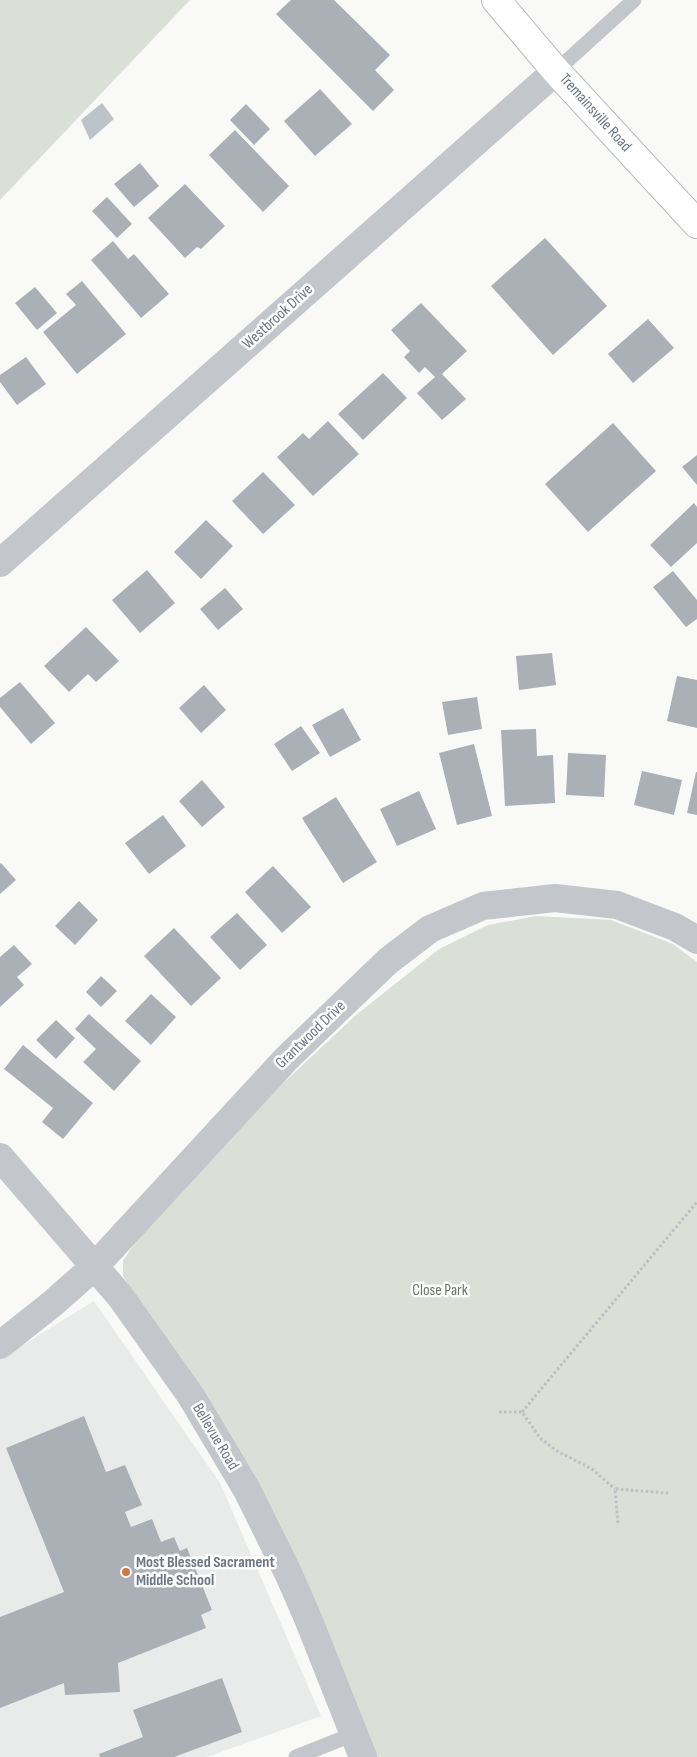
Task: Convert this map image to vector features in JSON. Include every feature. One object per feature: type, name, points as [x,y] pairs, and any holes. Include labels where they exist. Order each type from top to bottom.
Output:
[{"type":"street","name":"Tremainsville Road","points":[[496,0],[556,71],[697,224]]},
{"type":"street","name":"Westbrook Drive","points":[[0,563],[556,71]]},
{"type":"street","name":"Grantwood Drive","points":[[0,1345],[52,1304],[95,1266],[286,1058],[388,961],[430,929],[483,906],[555,898],[617,905],[675,927],[697,940]]},
{"type":"street","name":"Bellevue Road","points":[[0,1157],[120,1296],[191,1396],[247,1490],[289,1575],[358,1745]]},
{"type":"lane","points":[[556,71],[634,0]]},
{"type":"lane","points":[[296,1757],[358,1745]]},
{"type":"path","points":[[522,1412],[697,1202]]},
{"type":"path","points":[[499,1412],[522,1412]]},
{"type":"path","points":[[522,1412],[540,1438],[557,1451],[592,1469],[615,1489],[668,1493]]},
{"type":"path","points":[[615,1489],[618,1523]]},
{"type":"shaded area","points":[[102,103],[114,119],[90,140],[81,120]]},
{"type":"shaded area","points":[[94,1301],[220,1483],[321,1716],[207,1757],[0,1757],[0,1359]]},
{"type":"green space","points":[[0,0],[190,0],[0,200]]},
{"type":"green space","name":"Close Park","points":[[536,916],[611,920],[673,944],[697,962],[697,1757],[373,1757],[137,1298],[123,1276],[123,1261],[136,1241],[279,1087],[356,1015],[439,949],[488,925]]},
{"type":"building","points":[[291,0],[334,0],[390,55],[375,70],[394,90],[373,111],[276,14]]},
{"type":"building","points":[[320,89],[352,124],[315,156],[284,121]]},
{"type":"building","points":[[246,104],[270,129],[254,145],[230,120]]},
{"type":"building","points":[[235,130],[289,186],[263,212],[209,155]]},
{"type":"building","points":[[140,163],[159,186],[134,207],[114,184]]},
{"type":"building","points":[[185,184],[225,226],[201,249],[197,247],[185,258],[148,218]]},
{"type":"building","points":[[107,197],[132,224],[117,238],[92,211]]},
{"type":"building","points":[[545,238],[607,306],[553,355],[491,286]]},
{"type":"building","points":[[113,241],[128,259],[134,254],[169,294],[141,318],[91,260]]},
{"type":"building","points":[[82,281],[126,334],[77,374],[43,332],[76,305],[66,294]]},
{"type":"building","points":[[35,287],[57,313],[37,330],[15,303]]},
{"type":"building","points":[[421,303],[467,351],[442,374],[466,399],[442,420],[417,393],[435,377],[425,367],[419,373],[404,357],[410,351],[391,330]]},
{"type":"building","points":[[648,319],[674,348],[633,383],[608,354]]},
{"type":"building","points":[[26,357],[46,384],[17,405],[0,382],[0,375]]},
{"type":"building","points":[[383,373],[407,398],[363,440],[338,414]]},
{"type":"building","points":[[328,421],[359,454],[313,496],[277,457],[303,433],[309,439]]},
{"type":"building","points":[[613,423],[656,471],[588,532],[545,484]]},
{"type":"building","points":[[697,455],[697,485],[682,467]]},
{"type":"building","points":[[263,472],[295,505],[263,534],[232,501]]},
{"type":"building","points":[[694,503],[697,507],[697,543],[671,567],[650,545]]},
{"type":"building","points":[[206,520],[233,546],[201,579],[174,552]]},
{"type":"building","points":[[147,570],[175,603],[140,633],[112,600]]},
{"type":"building","points":[[673,571],[697,600],[697,619],[686,627],[653,587]]},
{"type":"building","points":[[225,588],[243,609],[218,630],[200,609]]},
{"type":"building","points":[[86,627],[119,661],[96,682],[88,674],[69,692],[44,666]]},
{"type":"building","points":[[552,653],[556,685],[519,690],[516,656]]},
{"type":"building","points":[[677,676],[697,680],[697,728],[667,721]]},
{"type":"building","points":[[20,682],[55,723],[31,744],[0,707],[0,698]]},
{"type":"building","points":[[204,685],[226,710],[201,733],[179,708]]},
{"type":"building","points":[[477,697],[482,729],[448,735],[442,702]]},
{"type":"building","points":[[343,708],[361,740],[330,757],[312,725]]},
{"type":"building","points":[[301,726],[320,753],[292,771],[274,744]]},
{"type":"building","points":[[536,729],[537,756],[553,755],[555,803],[505,806],[501,730]]},
{"type":"building","points":[[474,744],[492,816],[457,825],[439,753]]},
{"type":"building","points":[[568,753],[606,755],[604,797],[566,795]]},
{"type":"building","points":[[642,771],[682,780],[674,815],[634,805]]},
{"type":"building","points":[[697,772],[697,815],[687,813]]},
{"type":"building","points":[[202,780],[225,807],[202,827],[179,801]]},
{"type":"building","points":[[419,791],[436,829],[397,846],[380,809]]},
{"type":"building","points":[[336,797],[377,862],[343,883],[302,818]]},
{"type":"building","points":[[163,815],[186,846],[149,874],[125,843]]},
{"type":"building","points":[[0,864],[16,880],[0,894]]},
{"type":"building","points":[[273,866],[311,907],[282,933],[245,892]]},
{"type":"building","points":[[79,901],[98,920],[75,945],[55,926]]},
{"type":"building","points":[[237,913],[267,945],[240,970],[210,937]]},
{"type":"building","points":[[174,928],[221,978],[191,1006],[144,956]]},
{"type":"building","points":[[14,945],[32,964],[17,977],[24,985],[0,1007],[0,957]]},
{"type":"building","points":[[101,976],[117,991],[101,1007],[86,992]]},
{"type":"building","points":[[151,994],[176,1017],[151,1045],[125,1021]]},
{"type":"building","points":[[89,1014],[141,1061],[114,1091],[83,1062],[96,1049],[75,1029]]},
{"type":"building","points":[[56,1020],[75,1038],[56,1059],[36,1040]]},
{"type":"building","points":[[23,1045],[93,1103],[63,1139],[42,1122],[53,1108],[4,1069]]},
{"type":"building","name":"Most Blessed Sacrament Middle School","points":[[84,1416],[106,1472],[125,1465],[142,1505],[125,1512],[131,1527],[152,1519],[161,1542],[174,1537],[180,1551],[187,1548],[212,1610],[201,1615],[206,1628],[118,1663],[120,1692],[65,1695],[64,1683],[0,1708],[0,1617],[64,1592],[6,1448]]},
{"type":"building","points":[[222,1678],[242,1732],[174,1757],[100,1757],[99,1754],[143,1737],[133,1710]]},
{"type":"place","name":"Most Blessed Sacrament Middle School","points":[[126,1572]]}]
